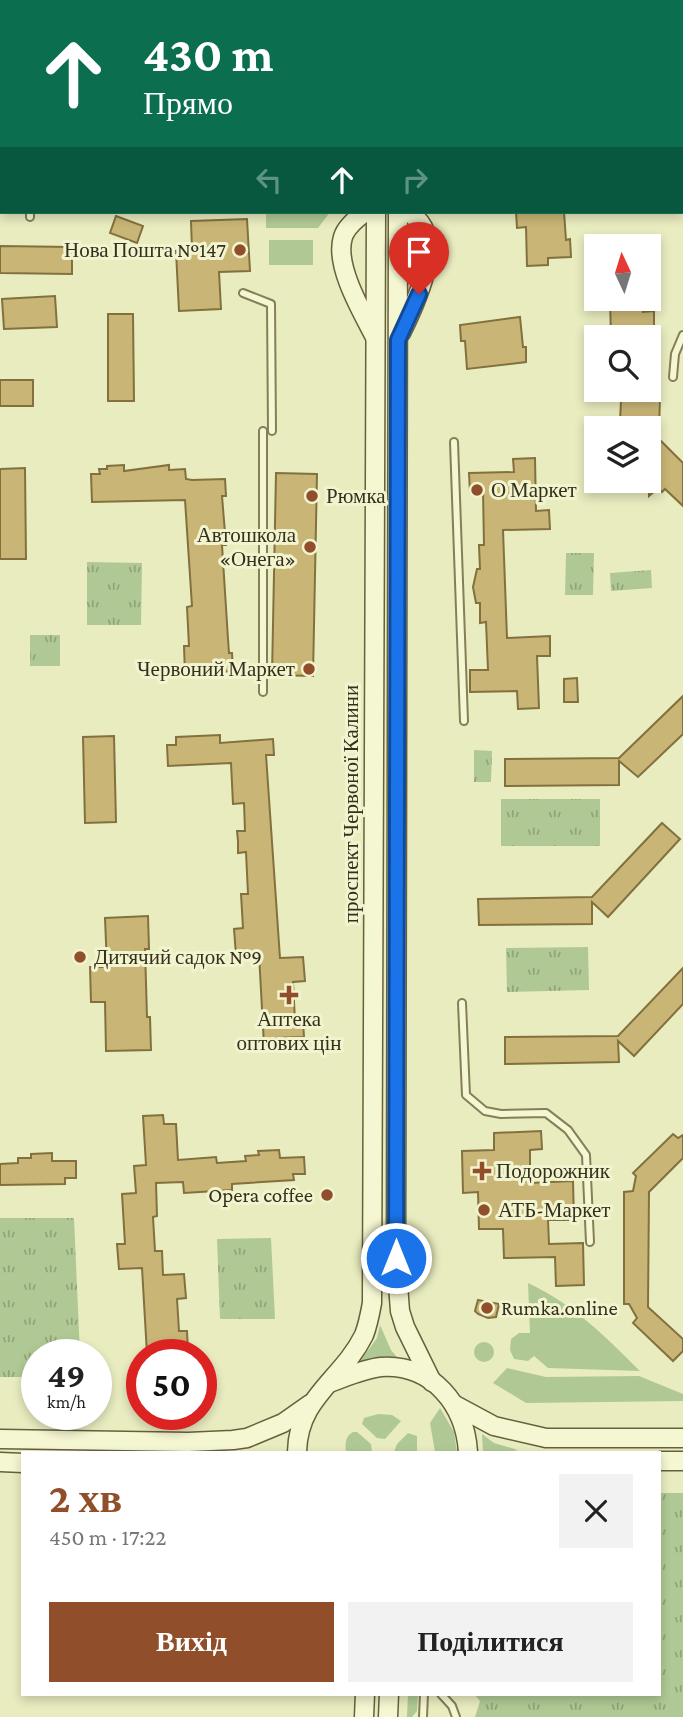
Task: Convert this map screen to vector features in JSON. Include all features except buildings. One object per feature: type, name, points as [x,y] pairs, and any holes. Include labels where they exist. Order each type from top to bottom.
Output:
[{"type":"main road","points":[[363,214],[343,236],[342,248],[354,296],[376,341]]},
{"type":"main road","name":"проспект Червоної Калини","points":[[310,1404],[363,1336],[372,1303],[376,214]]},
{"type":"main road","points":[[398,214],[396,1258],[400,1311],[432,1382],[455,1405],[494,1426],[546,1438],[683,1438]]},
{"type":"main road","points":[[398,340],[419,294],[428,246],[423,228],[410,214]]},
{"type":"main road","points":[[329,1383],[365,1370],[383,1367],[400,1368],[432,1382]]},
{"type":"main road","points":[[0,1439],[188,1442],[233,1440],[247,1438],[282,1423],[310,1404]]},
{"type":"main road","points":[[297,1451],[302,1423],[310,1404]]},
{"type":"main road","points":[[455,1405],[467,1436],[468,1451]]},
{"type":"main road","points":[[661,1461],[683,1461]]},
{"type":"main road","points":[[0,1462],[21,1463]]},
{"type":"main road","points":[[364,1717],[365,1696]]},
{"type":"main road","points":[[388,1717],[389,1696]]},
{"type":"lane","points":[[243,293],[271,304],[272,431]]},
{"type":"lane","points":[[673,377],[675,354],[683,335]]},
{"type":"lane","points":[[263,431],[263,692]]},
{"type":"lane","points":[[454,442],[464,721]]},
{"type":"lane","points":[[462,1003],[466,1095],[485,1111],[501,1114],[546,1113],[568,1130],[586,1155],[590,1242]]},
{"type":"lane","points":[[423,1717],[424,1696]]},
{"type":"lane","points":[[443,1696],[452,1706],[456,1717]]},
{"type":"green space","points":[[266,214],[328,214],[318,228],[266,228]]},
{"type":"green space","points":[[269,240],[313,240],[313,265],[269,265]]},
{"type":"green space","points":[[566,553],[594,553],[593,595],[565,595]]},
{"type":"green space","points":[[87,562],[142,563],[141,625],[87,625]]},
{"type":"green space","points":[[651,570],[652,588],[611,591],[610,573]]},
{"type":"green space","points":[[30,635],[60,635],[60,666],[30,666]]},
{"type":"green space","points":[[474,750],[492,751],[491,782],[474,782]]},
{"type":"green space","points":[[501,799],[600,799],[600,846],[501,846]]},
{"type":"green space","points":[[588,947],[589,990],[507,992],[506,948]]},
{"type":"green space","points":[[0,1218],[74,1218],[79,1339],[21,1339],[21,1377],[0,1377]]},
{"type":"green space","points":[[271,1238],[275,1319],[220,1319],[217,1239]]},
{"type":"green space","points":[[528,1283],[574,1311],[640,1371],[548,1368],[534,1356],[528,1361],[514,1359],[510,1350],[511,1339],[519,1333],[530,1333]]},
{"type":"green space","points":[[380,1325],[391,1350],[401,1362],[388,1359],[361,1360],[377,1338]]},
{"type":"green space","points":[[484,1342],[491,1345],[494,1352],[491,1359],[484,1362],[477,1359],[474,1352],[477,1345]]},
{"type":"green space","points":[[507,1368],[546,1377],[639,1376],[683,1394],[683,1401],[526,1403],[493,1383]]},
{"type":"green space","points":[[440,1408],[454,1432],[457,1451],[435,1451],[430,1423]]},
{"type":"green space","points":[[378,1414],[392,1415],[401,1421],[385,1439],[377,1438],[362,1424],[364,1418]]},
{"type":"green space","points":[[357,1432],[371,1444],[372,1451],[346,1451],[350,1434]]},
{"type":"green space","points":[[408,1433],[417,1436],[417,1451],[394,1451],[397,1444]]},
{"type":"green space","points":[[482,1434],[494,1443],[518,1450],[514,1451],[483,1451]]},
{"type":"green space","points":[[661,1493],[683,1493],[683,1717],[475,1717],[480,1701],[476,1696],[661,1696]]},
{"type":"green space","points":[[408,1696],[418,1696],[417,1711],[412,1717],[407,1717]]},
{"type":"place","name":"Нова Пошта №147","points":[[240,250]]},
{"type":"place","name":"О Маркет","points":[[477,490]]},
{"type":"place","name":"Рюмка","points":[[312,496]]},
{"type":"place","name":"Автошкола «Онега»","points":[[310,547]]},
{"type":"place","name":"Червоний Маркет","points":[[309,669]]},
{"type":"place","name":"Дитячий садок №9","points":[[80,957]]},
{"type":"place","name":"Аптека оптових цін","points":[[289,995]]},
{"type":"place","name":"Подорожник","points":[[482,1171]]},
{"type":"place","name":"Opera coffee","points":[[327,1195]]},
{"type":"place","name":"АТБ-Маркет","points":[[484,1210]]},
{"type":"place","name":"Rumka.online","points":[[487,1308]]},
{"type":"route","points":[[396,1258],[398,340],[419,294]]}]
